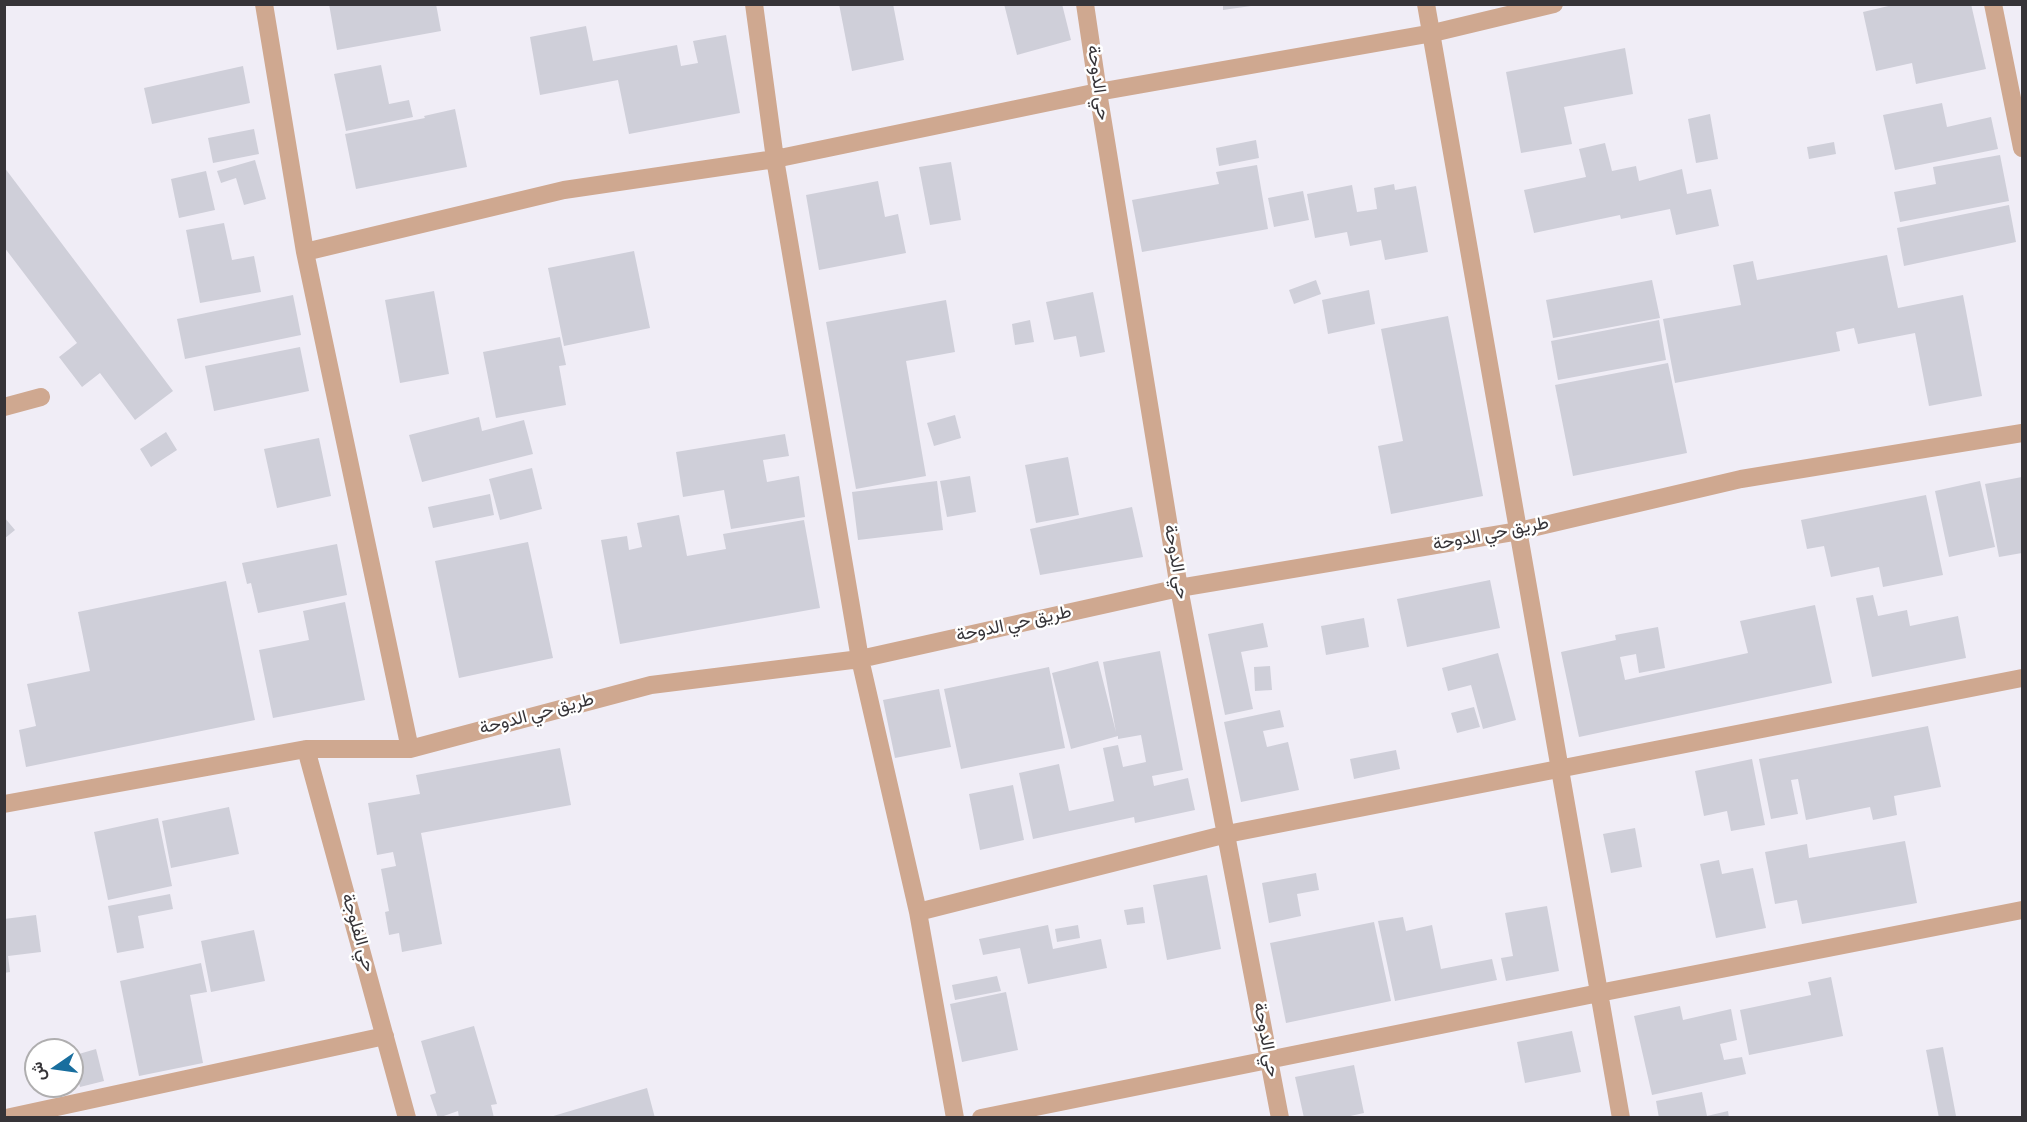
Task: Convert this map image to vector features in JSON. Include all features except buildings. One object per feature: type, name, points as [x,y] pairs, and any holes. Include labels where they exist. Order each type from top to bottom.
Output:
[{"type":"street","points":[[264,4],[305,252],[410,749]]},
{"type":"street","points":[[754,4],[775,159],[860,659],[918,912],[955,1118]]},
{"type":"street","name":"حي الدوحة","points":[[1085,4],[1179,588],[1280,1118]]},
{"type":"street","points":[[1426,4],[1433,33],[1621,1118]]},
{"type":"street","points":[[305,252],[564,190],[775,159],[1098,92],[1433,33],[1554,4]]},
{"type":"street","points":[[1993,4],[2022,148]]},
{"type":"street","points":[[4,407],[41,397]]},
{"type":"street","name":"طريق حي الدوحة","points":[[4,804],[306,750],[410,749],[651,685],[860,659],[1179,588],[1519,531],[1741,479],[2022,433]]},
{"type":"street","points":[[918,912],[1227,834],[2022,678]]},
{"type":"street","name":"حي الفلوجة","points":[[306,750],[407,1118]]},
{"type":"street","points":[[981,1118],[2022,910]]},
{"type":"street","points":[[6,1118],[386,1036]]}]
